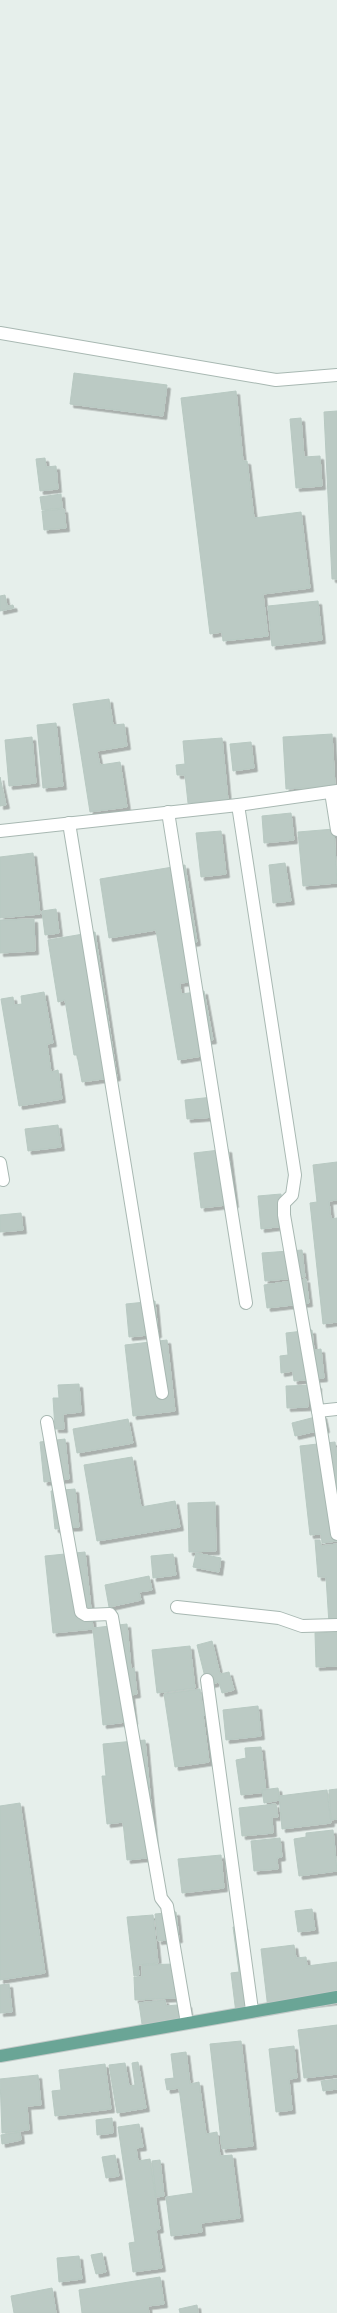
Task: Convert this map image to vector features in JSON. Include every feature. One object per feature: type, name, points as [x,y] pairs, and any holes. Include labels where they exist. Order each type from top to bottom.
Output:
[{"type":"main road","points":[[0,2056],[252,2010],[337,1997]]},
{"type":"street","points":[[0,333],[276,380],[337,375]]},
{"type":"street","points":[[0,830],[238,805],[334,792],[337,830]]},
{"type":"street","points":[[238,805],[295,1175],[292,1195],[284,1203],[284,1215],[318,1411],[337,1534]]},
{"type":"street","points":[[168,812],[246,1303]]},
{"type":"street","points":[[69,823],[162,1393]]},
{"type":"street","points":[[0,1163],[3,1180]]},
{"type":"street","points":[[318,1411],[337,1409]]},
{"type":"street","points":[[47,1422],[82,1612],[86,1615],[110,1614],[112,1617],[161,1898],[167,1906],[187,2022]]},
{"type":"street","points":[[176,1607],[279,1618],[302,1626],[337,1625]]},
{"type":"street","points":[[207,1680],[252,2010]]},
{"type":"building","points":[[74,373],[167,385],[163,416],[70,404]]},
{"type":"building","points":[[236,391],[243,461],[247,461],[254,518],[301,512],[310,588],[263,594],[268,636],[223,641],[222,632],[210,634],[181,398]]},
{"type":"building","points":[[337,411],[337,579],[332,579],[324,412]]},
{"type":"building","points":[[301,418],[304,457],[320,456],[322,486],[296,488],[290,419]]},
{"type":"building","points":[[45,458],[46,467],[56,466],[58,489],[40,491],[36,459]]},
{"type":"building","points":[[61,494],[62,508],[42,510],[40,497]]},
{"type":"building","points":[[64,509],[66,528],[44,530],[42,511]]},
{"type":"building","points":[[5,595],[7,606],[13,605],[14,608],[0,611],[0,596]]},
{"type":"building","points":[[318,601],[322,640],[272,646],[268,606]]},
{"type":"building","points":[[109,699],[113,725],[124,724],[127,746],[97,751],[100,765],[120,762],[127,807],[90,812],[73,704]]},
{"type":"building","points":[[56,723],[63,786],[43,788],[37,725]]},
{"type":"building","points":[[332,734],[335,786],[286,789],[283,737]]},
{"type":"building","points":[[32,737],[36,783],[9,786],[5,740]]},
{"type":"building","points":[[222,738],[228,800],[188,803],[185,775],[177,775],[176,765],[185,764],[183,741]]},
{"type":"building","points":[[251,742],[254,768],[233,771],[230,744]]},
{"type":"building","points":[[0,777],[6,805],[0,806]]},
{"type":"building","points":[[291,813],[294,840],[264,843],[262,816]]},
{"type":"building","points":[[334,829],[337,883],[303,886],[298,832]]},
{"type":"building","points":[[221,831],[226,874],[201,877],[196,833]]},
{"type":"building","points":[[33,853],[40,914],[0,918],[0,857]]},
{"type":"building","points":[[285,863],[291,901],[273,903],[269,865]]},
{"type":"building","points":[[185,865],[197,942],[184,945],[190,982],[180,983],[181,994],[204,991],[213,1040],[199,1042],[202,1056],[178,1060],[156,930],[109,938],[100,879]]},
{"type":"building","points":[[56,909],[59,933],[45,935],[42,911]]},
{"type":"building","points":[[34,919],[35,951],[0,953],[0,920]]},
{"type":"building","points":[[95,932],[117,1077],[82,1082],[77,1055],[74,1055],[65,1000],[58,1002],[48,940]]},
{"type":"building","points":[[44,992],[53,1043],[47,1044],[51,1072],[58,1070],[62,1099],[19,1106],[1,999],[13,997],[14,1005],[22,1004],[21,996]]},
{"type":"building","points":[[213,1097],[215,1117],[187,1119],[185,1100]]},
{"type":"building","points":[[58,1125],[61,1147],[28,1151],[25,1129]]},
{"type":"building","points":[[228,1149],[235,1204],[201,1208],[194,1153]]},
{"type":"building","points":[[337,1162],[337,1200],[329,1201],[331,1219],[337,1218],[337,1322],[323,1324],[310,1203],[317,1202],[313,1165]]},
{"type":"building","points":[[281,1194],[284,1226],[261,1229],[258,1196]]},
{"type":"building","points":[[21,1213],[23,1230],[0,1232],[0,1215]]},
{"type":"building","points":[[302,1250],[305,1277],[265,1281],[262,1253]]},
{"type":"building","points":[[306,1279],[309,1303],[267,1308],[264,1285]]},
{"type":"building","points":[[155,1301],[158,1334],[129,1337],[126,1304]]},
{"type":"building","points":[[312,1330],[314,1350],[321,1349],[324,1378],[294,1381],[293,1371],[281,1373],[280,1356],[288,1355],[286,1333]]},
{"type":"building","points":[[167,1340],[175,1411],[133,1416],[125,1345]]},
{"type":"building","points":[[79,1384],[81,1412],[63,1414],[64,1429],[55,1429],[53,1398],[59,1398],[58,1385]]},
{"type":"building","points":[[318,1385],[318,1399],[308,1399],[308,1407],[287,1408],[286,1386]]},
{"type":"building","points":[[323,1415],[326,1429],[295,1436],[292,1423]]},
{"type":"building","points":[[128,1419],[133,1443],[77,1453],[73,1429]]},
{"type":"building","points":[[65,1439],[69,1479],[44,1482],[40,1442]]},
{"type":"building","points":[[335,1442],[337,1460],[337,1541],[322,1543],[321,1534],[310,1535],[300,1446]]},
{"type":"building","points":[[132,1457],[141,1507],[175,1501],[180,1527],[97,1541],[84,1465]]},
{"type":"building","points":[[75,1489],[79,1527],[55,1529],[51,1491]]},
{"type":"building","points":[[215,1502],[216,1551],[189,1552],[188,1503]]},
{"type":"building","points":[[315,1540],[320,1540],[321,1546],[337,1544],[337,1623],[329,1624],[326,1577],[318,1577]]},
{"type":"building","points":[[85,1552],[93,1628],[127,1624],[131,1669],[134,1668],[137,1694],[131,1695],[134,1721],[103,1725],[93,1629],[53,1633],[45,1556]]},
{"type":"building","points":[[196,1553],[221,1558],[219,1572],[193,1567]]},
{"type":"building","points":[[173,1554],[176,1575],[153,1578],[151,1556]]},
{"type":"building","points":[[149,1576],[152,1590],[139,1592],[141,1600],[109,1607],[105,1585]]},
{"type":"building","points":[[337,1632],[337,1666],[316,1667],[315,1633]]},
{"type":"building","points":[[212,1641],[220,1674],[229,1672],[234,1690],[222,1693],[219,1682],[207,1685],[197,1645]]},
{"type":"building","points":[[190,1646],[195,1688],[157,1693],[152,1650]]},
{"type":"building","points":[[200,1689],[202,1704],[210,1702],[212,1714],[203,1715],[209,1762],[175,1767],[164,1694]]},
{"type":"building","points":[[258,1706],[261,1736],[226,1740],[223,1710]]},
{"type":"building","points":[[145,1740],[156,1857],[127,1860],[123,1822],[107,1824],[102,1776],[106,1776],[103,1744]]},
{"type":"building","points":[[261,1747],[266,1792],[241,1795],[236,1760],[246,1758],[245,1748]]},
{"type":"building","points":[[278,1788],[280,1800],[264,1803],[262,1790]]},
{"type":"building","points":[[337,1789],[337,1819],[331,1820],[329,1790]]},
{"type":"building","points":[[327,1790],[331,1823],[282,1829],[279,1796]]},
{"type":"building","points":[[20,1803],[45,1973],[0,1980],[0,1806]]},
{"type":"building","points":[[276,1804],[278,1817],[272,1817],[273,1833],[242,1836],[239,1808]]},
{"type":"building","points":[[333,1830],[337,1871],[299,1876],[294,1839],[306,1837],[306,1833]]},
{"type":"building","points":[[280,1838],[282,1857],[277,1858],[278,1869],[254,1871],[251,1841]]},
{"type":"building","points":[[221,1855],[224,1888],[182,1893],[178,1859]]},
{"type":"building","points":[[312,1909],[315,1930],[298,1932],[295,1911]]},
{"type":"building","points":[[176,1912],[179,1939],[158,1941],[155,1914]]},
{"type":"building","points":[[153,1915],[158,1963],[138,1965],[139,1975],[134,1976],[127,1917]]},
{"type":"building","points":[[244,1926],[249,2012],[236,2013],[231,1973],[239,1972],[233,1927]]},
{"type":"building","points":[[294,1945],[296,1958],[306,1957],[307,1966],[337,1962],[337,2001],[268,2009],[261,1949]]},
{"type":"building","points":[[174,1964],[176,1998],[135,2000],[134,1977],[142,1977],[142,1965]]},
{"type":"building","points":[[9,1984],[12,2012],[0,2013],[0,1985]]},
{"type":"building","points":[[165,2000],[166,2006],[188,2004],[191,2024],[143,2031],[139,2003]]},
{"type":"building","points":[[337,2025],[337,2074],[304,2078],[298,2030]]},
{"type":"building","points":[[241,2041],[253,2146],[222,2149],[210,2044]]},
{"type":"building","points":[[294,2046],[297,2078],[289,2079],[292,2110],[276,2112],[269,2049]]},
{"type":"building","points":[[186,2052],[190,2084],[199,2082],[206,2134],[217,2132],[220,2156],[232,2155],[240,2218],[201,2223],[202,2232],[171,2236],[166,2197],[193,2193],[179,2088],[167,2090],[165,2079],[174,2078],[171,2054]]},
{"type":"building","points":[[138,2062],[146,2108],[117,2113],[109,2065],[125,2063],[129,2086],[135,2085],[132,2063]]},
{"type":"building","points":[[105,2064],[111,2109],[55,2116],[52,2091],[61,2090],[59,2070]]},
{"type":"building","points":[[38,2075],[41,2105],[27,2106],[29,2130],[2,2133],[0,2079]]},
{"type":"building","points":[[337,2079],[337,2089],[323,2091],[321,2081]]},
{"type":"building","points":[[112,2118],[113,2133],[97,2135],[96,2120]]},
{"type":"building","points":[[139,2124],[143,2147],[136,2148],[138,2161],[150,2159],[160,2229],[156,2230],[162,2268],[133,2272],[129,2243],[135,2242],[118,2127]]},
{"type":"building","points":[[20,2132],[21,2140],[2,2144],[1,2135]]},
{"type":"building","points":[[115,2155],[119,2176],[106,2178],[102,2157]]},
{"type":"building","points":[[160,2160],[164,2196],[156,2197],[152,2161]]},
{"type":"building","points":[[102,2253],[106,2272],[96,2274],[91,2255]]},
{"type":"building","points":[[79,2256],[82,2279],[59,2282],[57,2258]]},
{"type":"building","points":[[160,2277],[164,2304],[148,2306],[149,2313],[82,2313],[79,2290]]},
{"type":"building","points":[[52,2288],[56,2313],[14,2313],[11,2296]]},
{"type":"building","points":[[197,2305],[198,2313],[180,2313],[179,2309]]}]
